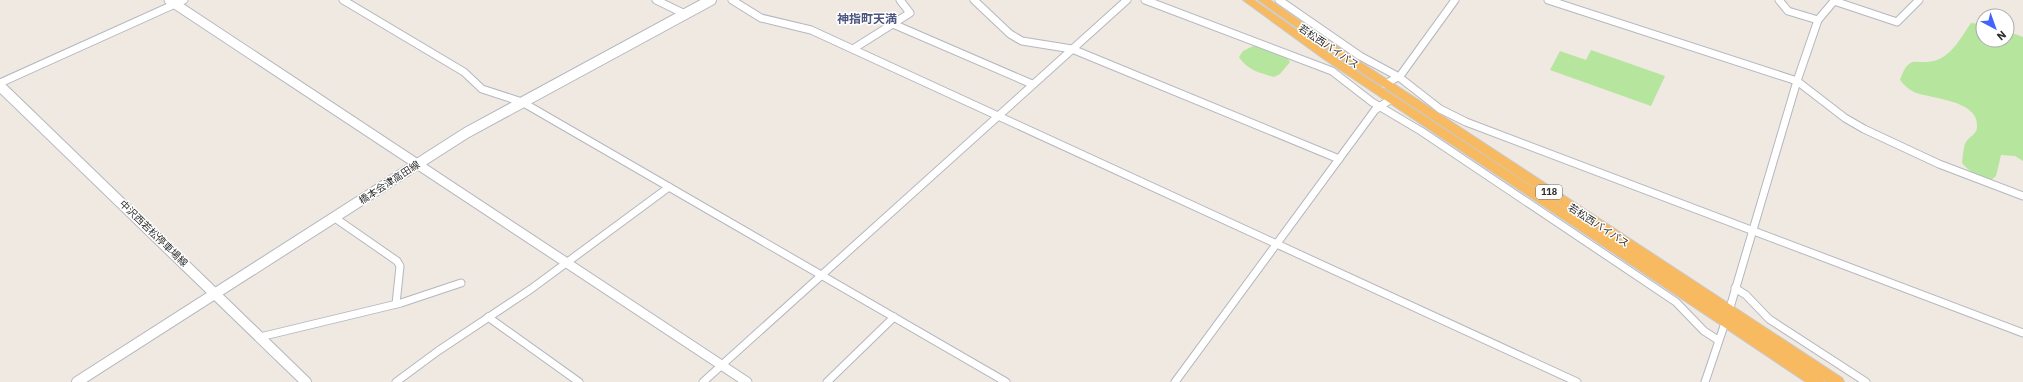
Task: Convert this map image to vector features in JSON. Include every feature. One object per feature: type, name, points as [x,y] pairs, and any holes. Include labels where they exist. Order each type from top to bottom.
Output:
[{"type":"highway","name":"若松西バイパス","points":[[1248,0],[1391,99],[1727,316],[1837,382]]},
{"type":"highway","name":"若松西バイパス","points":[[1262,0],[1727,316],[1817,382]]},
{"type":"main road","name":"橋本会津高田線","points":[[77,382],[334,218],[417,163],[522,102],[711,0]]},
{"type":"main road","name":"中沢西若松停車場線","points":[[0,84],[306,382]]},
{"type":"street","points":[[0,84],[173,2],[184,0]]},
{"type":"street","points":[[343,0],[464,72],[482,89],[522,102],[1006,382]]},
{"type":"street","points":[[656,0],[685,14]]},
{"type":"street","points":[[732,0],[761,18],[810,30],[853,49],[1577,382]]},
{"type":"street","points":[[853,49],[910,13],[910,11],[900,0]]},
{"type":"street","points":[[974,0],[1010,34],[1022,41],[1072,49],[1339,159]]},
{"type":"street","points":[[703,382],[1032,84],[1128,0]]},
{"type":"street","points":[[1145,0],[1332,71],[1378,106],[1421,131],[1676,302],[1704,331],[1718,340]]},
{"type":"street","points":[[1279,0],[1368,61],[1399,77],[1440,109],[1466,122],[2023,333]]},
{"type":"street","points":[[1385,84],[1399,77],[1455,0]]},
{"type":"street","points":[[1548,0],[1797,81],[1845,118],[1864,129],[1946,167],[2023,196]]},
{"type":"street","points":[[1780,0],[1788,11],[1818,20]]},
{"type":"street","points":[[1705,382],[1727,316],[1797,81],[1818,20],[1833,1],[1897,22],[1918,0]]},
{"type":"street","points":[[173,2],[747,382]]},
{"type":"street","points":[[893,24],[1032,84]]},
{"type":"street","points":[[1175,382],[1378,106],[1391,99]]},
{"type":"street","points":[[396,382],[488,317],[532,289],[669,187]]},
{"type":"street","points":[[334,218],[397,261],[400,266],[396,304]]},
{"type":"street","points":[[260,337],[396,304],[461,283]]},
{"type":"street","points":[[1735,288],[1749,298],[1768,319],[1866,382]]},
{"type":"street","points":[[488,317],[580,382]]},
{"type":"street","points":[[827,382],[894,317]]},
{"type":"green space","points":[[1971,23],[1975,23],[1975,48],[2015,48],[2015,34],[2023,37],[2023,161],[2015,156],[2001,155],[1996,176],[1991,180],[1982,178],[1975,174],[1962,163],[1965,144],[1977,129],[1976,118],[1971,111],[1953,102],[1914,92],[1906,87],[1900,80],[1907,66],[1911,63],[1937,60],[1948,54],[1957,44]]},
{"type":"green space","points":[[1253,46],[1268,49],[1284,55],[1290,62],[1280,74],[1274,77],[1254,70],[1246,65],[1239,57],[1243,51]]},
{"type":"green space","points":[[1591,50],[1665,76],[1651,106],[1550,70],[1560,51],[1586,60]]},
{"type":"district","name":"神指町天満","points":[[867,19]]}]
